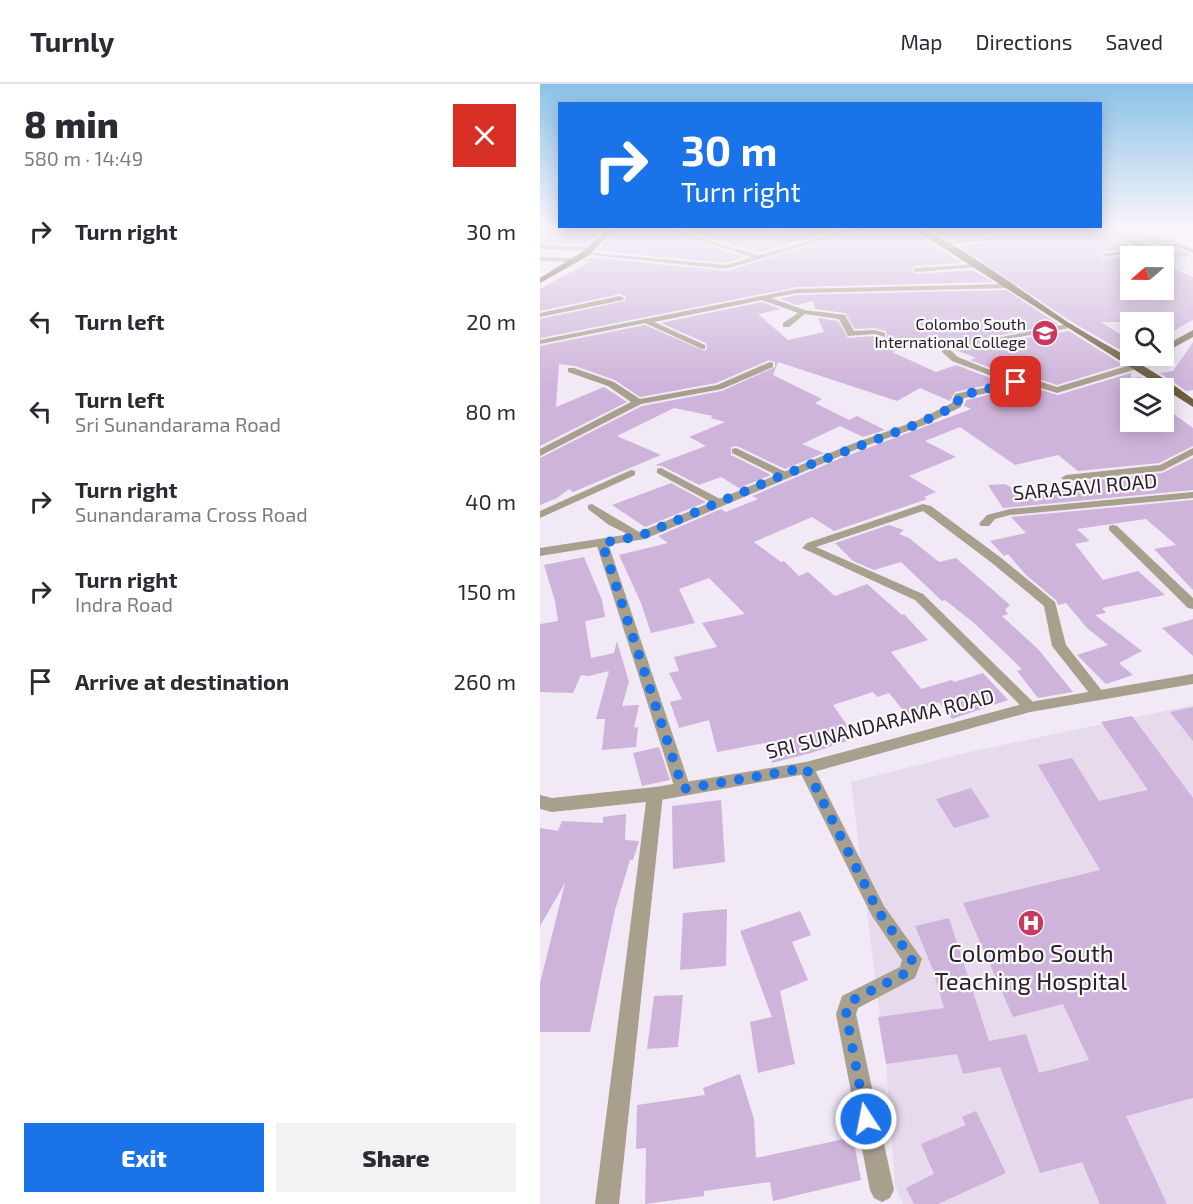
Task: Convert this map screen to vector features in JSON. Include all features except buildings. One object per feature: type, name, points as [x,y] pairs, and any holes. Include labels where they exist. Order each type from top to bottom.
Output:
[{"type":"main road","points":[[1000,279],[1067,326],[1120,356]]},
{"type":"main road","points":[[1174,344],[1193,333]]},
{"type":"main road","points":[[1137,366],[1193,404]]},
{"type":"street","points":[[540,342],[797,291],[1010,286]]},
{"type":"street","points":[[759,297],[780,306],[804,312],[842,317],[852,334],[875,332],[882,335]]},
{"type":"street","points":[[540,315],[620,298]]},
{"type":"street","points":[[786,325],[804,312]]},
{"type":"street","points":[[644,320],[702,347]]},
{"type":"street","points":[[985,341],[1067,326]]},
{"type":"street","points":[[945,350],[955,359],[1016,382]]},
{"type":"street","points":[[540,453],[638,402],[719,387],[770,365]]},
{"type":"street","points":[[540,552],[640,536],[783,475],[920,423],[957,405],[959,396],[1029,381],[1057,390],[1137,366]]},
{"type":"street","points":[[571,370],[611,384],[638,402]]},
{"type":"street","points":[[736,451],[783,475]]},
{"type":"street","points":[[1066,478],[1162,468],[1193,452]]},
{"type":"street","points":[[661,471],[720,503]]},
{"type":"street","points":[[540,515],[631,472]]},
{"type":"street","name":"SARASAVI ROAD","points":[[985,524],[991,517],[1010,512],[1193,495]]},
{"type":"street","points":[[592,507],[613,523],[640,536]]},
{"type":"street","points":[[1030,707],[919,597],[808,548],[811,544],[923,507],[927,508],[996,560],[1050,605],[1059,646],[1098,695]]},
{"type":"street","points":[[1113,528],[1193,605]]},
{"type":"street","points":[[602,543],[683,789]]},
{"type":"street","name":"SRI SUNANDARAMA ROAD","points":[[540,802],[552,805],[655,794],[806,768],[1030,707],[1193,679]]},
{"type":"street","points":[[806,768],[878,911],[912,959],[908,972],[849,1002],[846,1014],[882,1190]]},
{"type":"street","points":[[608,1204],[655,794]]},
{"type":"shaded area","name":"Colombo South Teaching Hospital","points":[[1193,705],[1193,1204],[903,1204],[895,1186],[886,1064],[851,782],[969,752]]},
{"type":"place","name":"Colombo South International College","points":[[1045,333]]},
{"type":"place","name":"Colombo South Teaching Hospital","points":[[1031,923]]},
{"type":"route","points":[[866,1119],[846,1014],[849,1002],[908,972],[912,959],[878,911],[806,768],[683,789],[602,543],[640,536],[783,475],[920,423],[957,405],[959,396],[1016,382]]}]
